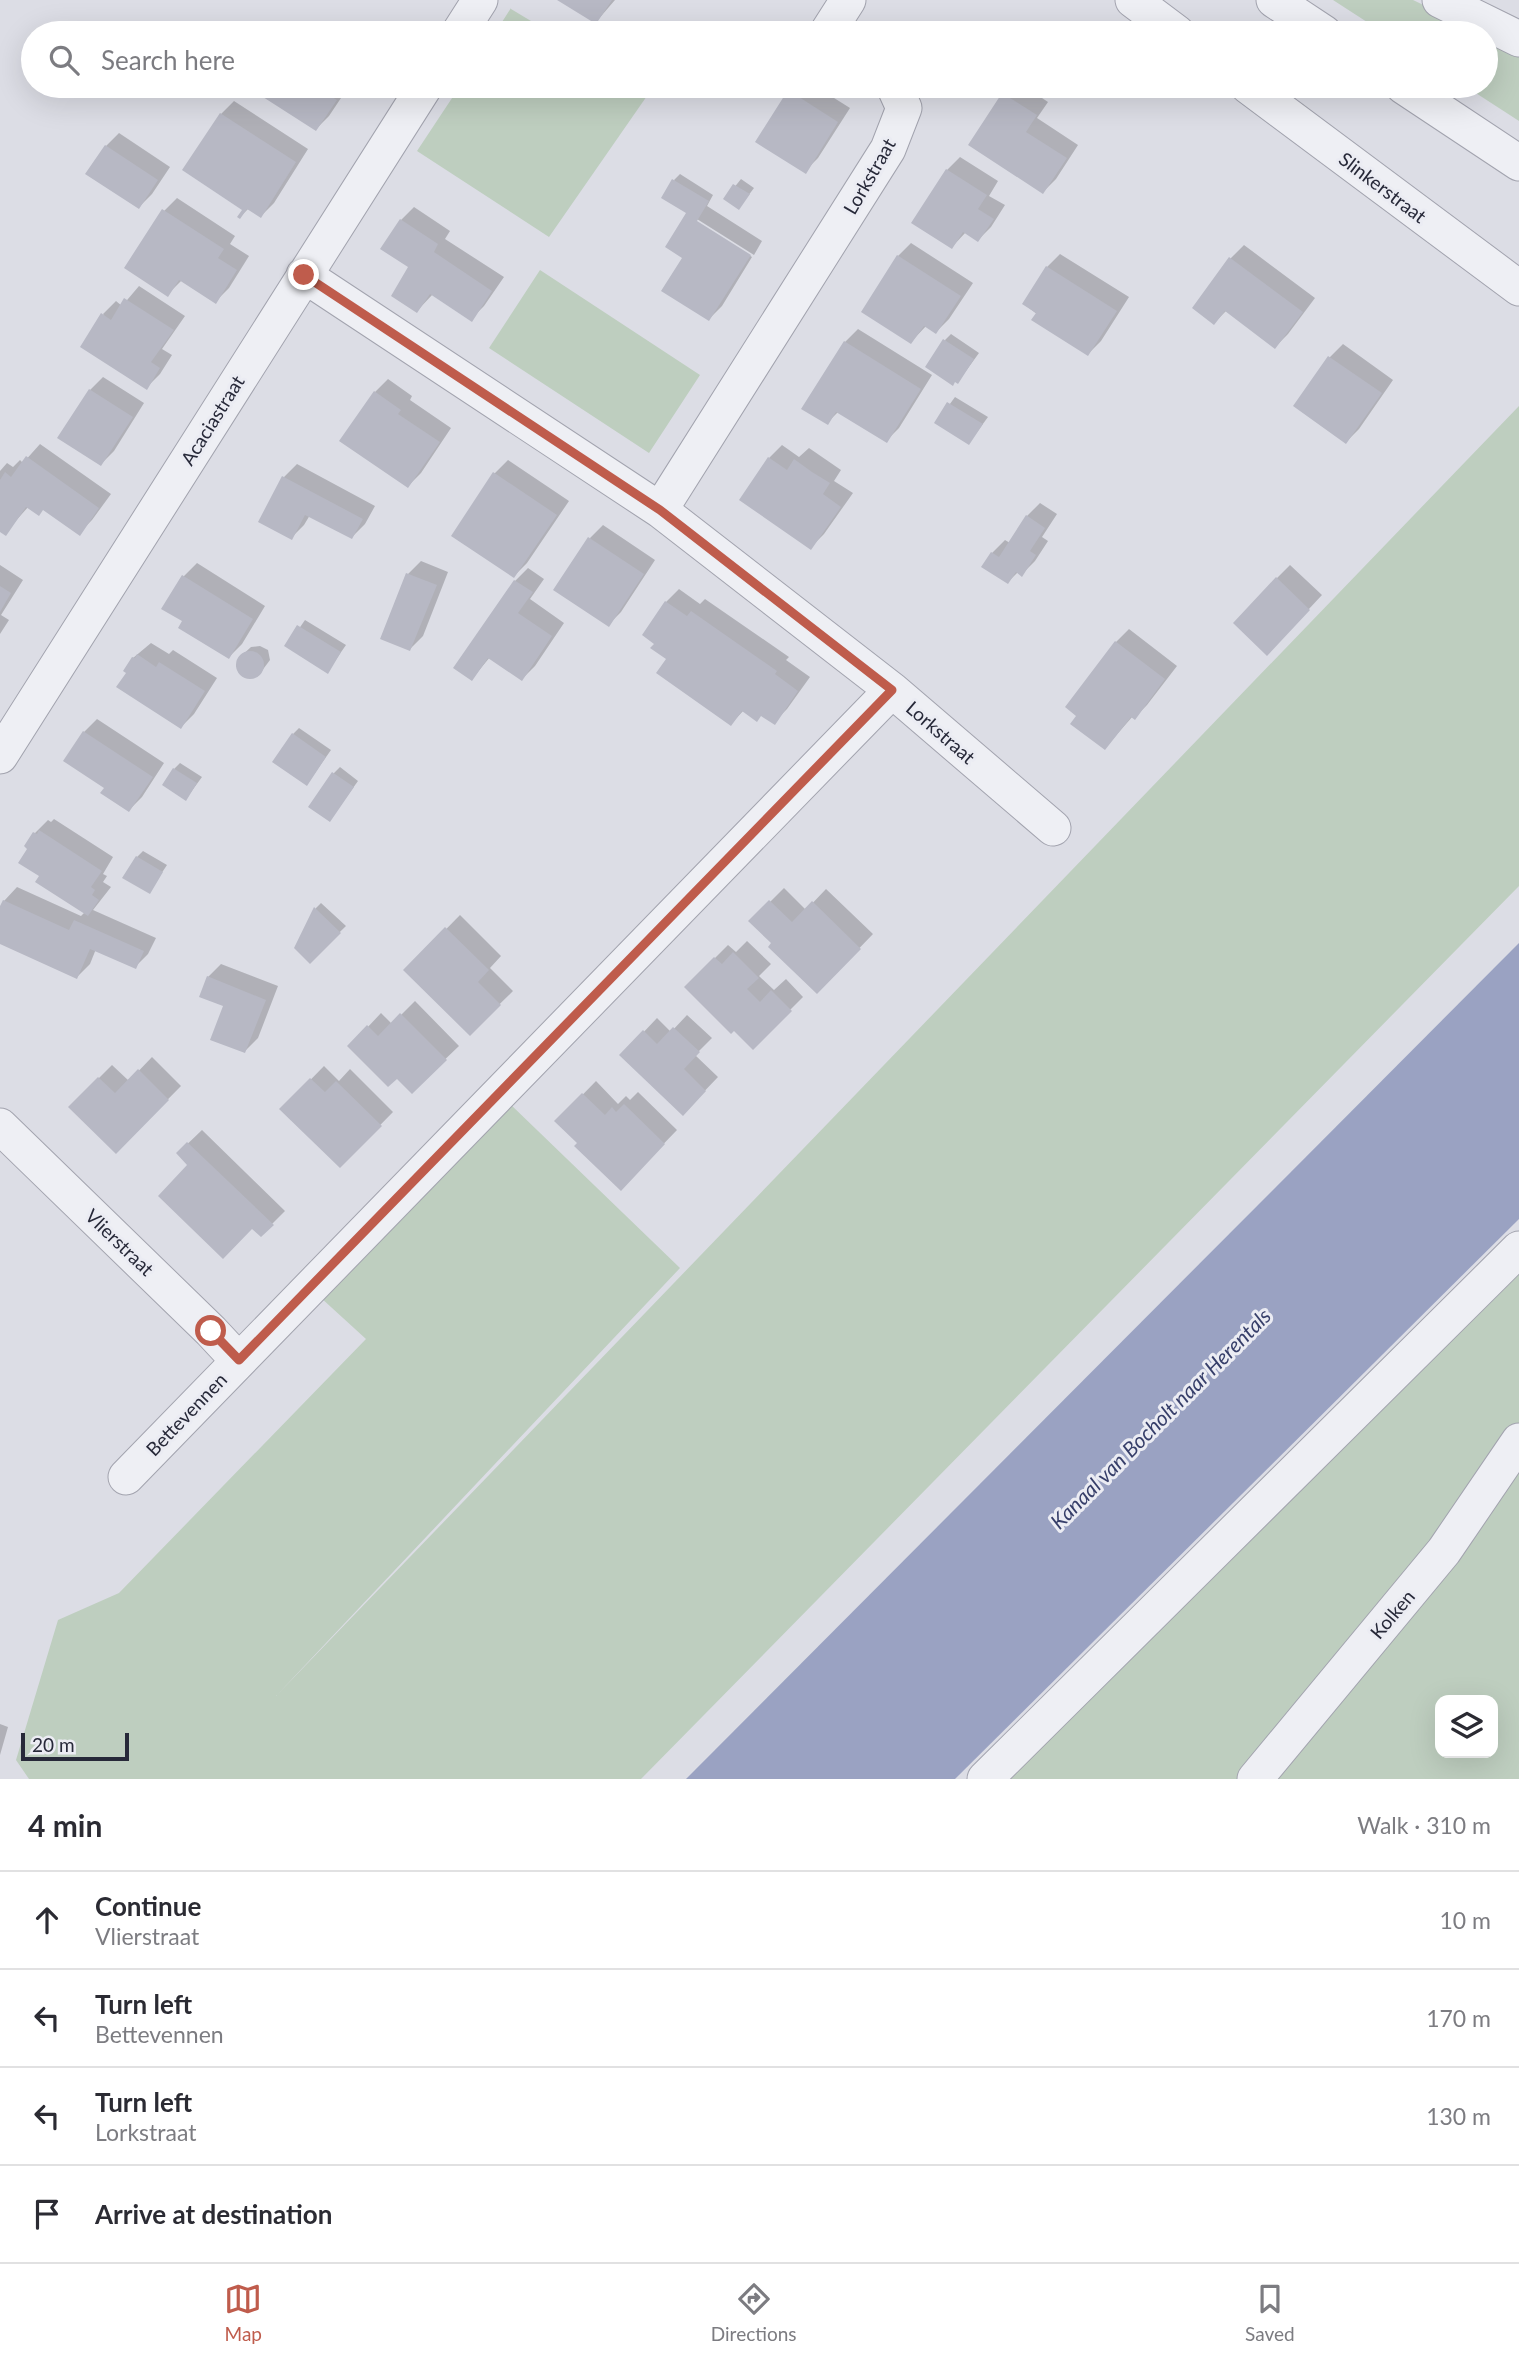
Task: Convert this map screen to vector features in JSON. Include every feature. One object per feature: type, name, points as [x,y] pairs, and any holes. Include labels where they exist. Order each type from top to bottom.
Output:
[{"type":"street","points":[[467,21],[480,0]]},
{"type":"street","points":[[835,21],[848,0]]},
{"type":"street","points":[[1133,0],[1161,21]]},
{"type":"street","points":[[1274,0],[1306,21]]},
{"type":"street","points":[[1440,0],[1483,21]]},
{"type":"street","points":[[1498,29],[1519,39]]},
{"type":"street","name":"Acaciastraat","points":[[0,755],[417,98]]},
{"type":"street","name":"Lorkstraat","points":[[660,510],[888,149],[904,108],[899,98]]},
{"type":"street","name":"Slinkerstraat","points":[[1264,98],[1519,288]]},
{"type":"street","points":[[1421,98],[1519,163]]},
{"type":"street","name":"Lorkstraat","points":[[304,275],[660,510],[892,690],[1053,828]]},
{"type":"street","name":"Bettevennen","points":[[126,1477],[892,690]]},
{"type":"street","name":"Vlierstraat","points":[[0,1126],[239,1360]]},
{"type":"street","points":[[985,1779],[1519,1249]]},
{"type":"street","name":"Kolken","points":[[1255,1779],[1444,1550],[1519,1441]]},
{"type":"green space","points":[[1333,0],[1413,0],[1457,21],[1365,21]]},
{"type":"green space","points":[[511,8],[531,21],[503,21]]},
{"type":"green space","points":[[1498,41],[1519,51],[1519,121],[1484,98],[1498,98]]},
{"type":"green space","points":[[452,98],[646,98],[549,237],[417,151]]},
{"type":"green space","points":[[540,270],[700,375],[649,453],[489,348]]},
{"type":"green space","points":[[1519,406],[1519,886],[641,1779],[29,1779],[16,1760],[58,1620],[119,1593],[366,1339],[320,1297],[509,1103],[680,1268],[276,1696]]},
{"type":"green space","points":[[1519,1266],[1519,1424],[1474,1498],[1242,1779],[1002,1779]]},
{"type":"green space","points":[[1519,1466],[1519,1779],[1273,1779]]},
{"type":"water","name":"Kanaal van Bocholt naar Herentals","points":[[1519,943],[1519,1219],[955,1779],[686,1779]]},
{"type":"building","points":[[557,0],[612,0],[598,21],[591,21]]},
{"type":"building","points":[[265,98],[337,100],[316,131]]},
{"type":"building","points":[[783,98],[800,98],[838,122],[806,174],[755,142]]},
{"type":"building","points":[[999,98],[1010,98],[1037,115],[1026,132],[1067,158],[1043,194],[968,145]]},
{"type":"building","points":[[220,113],[296,162],[261,218],[247,209],[240,219],[237,217],[242,210],[182,170]]},
{"type":"building","points":[[105,145],[158,180],[139,209],[85,174]]},
{"type":"building","points":[[946,169],[987,195],[978,209],[994,219],[978,242],[963,232],[952,249],[911,223]]},
{"type":"building","points":[[672,179],[709,201],[697,221],[751,255],[709,321],[661,291],[682,258],[665,247],[686,213],[661,198]]},
{"type":"building","points":[[733,184],[750,194],[739,210],[723,199]]},
{"type":"building","points":[[162,209],[224,249],[218,258],[237,270],[216,304],[179,280],[168,297],[124,268]]},
{"type":"building","points":[[400,219],[438,244],[434,252],[492,291],[472,322],[430,294],[417,313],[391,296],[408,267],[380,249]]},
{"type":"building","points":[[897,255],[961,296],[936,334],[924,326],[911,344],[861,312]]},
{"type":"building","points":[[1229,257],[1303,312],[1275,349],[1225,311],[1214,325],[1192,308]]},
{"type":"building","points":[[1046,266],[1117,311],[1088,356],[1031,320],[1036,313],[1022,304]]},
{"type":"building","points":[[124,298],[174,330],[151,362],[160,368],[147,390],[80,347],[101,313],[111,320]]},
{"type":"building","points":[[943,339],[974,359],[958,384],[955,382],[953,386],[925,367]]},
{"type":"building","points":[[844,341],[921,389],[887,443],[836,412],[828,425],[801,409]]},
{"type":"building","points":[[1328,356],[1382,393],[1346,444],[1293,406]]},
{"type":"building","points":[[89,389],[133,417],[101,466],[57,438]]},
{"type":"building","points":[[374,391],[401,410],[398,414],[440,442],[408,488],[339,441]]},
{"type":"building","points":[[947,402],[983,424],[969,445],[934,423]]},
{"type":"building","points":[[26,456],[99,508],[80,536],[43,510],[39,516],[26,507],[6,536],[0,532],[0,480],[5,472],[11,477]]},
{"type":"building","points":[[768,457],[787,470],[794,459],[830,483],[823,494],[841,507],[811,550],[739,500]]},
{"type":"building","points":[[493,472],[557,515],[514,578],[451,536]]},
{"type":"building","points":[[282,476],[363,519],[352,539],[305,515],[292,540],[258,522]]},
{"type":"building","points":[[1026,515],[1045,528],[1030,551],[1036,555],[1022,577],[1016,572],[1008,584],[981,567],[991,552],[999,557]]},
{"type":"building","points":[[588,537],[644,574],[609,627],[553,590]]},
{"type":"building","points":[[406,573],[437,585],[410,651],[380,639]]},
{"type":"building","points":[[182,575],[253,619],[229,659],[178,628],[182,621],[161,609]]},
{"type":"building","points":[[1276,577],[1310,610],[1267,656],[1233,623]]},
{"type":"building","points":[[514,580],[533,592],[518,613],[552,636],[522,681],[488,658],[472,681],[453,668]]},
{"type":"building","points":[[0,586],[11,593],[0,612]]},
{"type":"building","points":[[665,601],[687,616],[691,611],[777,671],[775,674],[798,691],[775,725],[761,716],[757,722],[742,711],[731,726],[656,673],[666,659],[650,648],[654,644],[642,635]]},
{"type":"building","points":[[297,625],[341,652],[328,674],[284,646]]},
{"type":"building","points":[[1115,641],[1165,679],[1135,720],[1131,717],[1105,750],[1070,724],[1076,716],[1065,707]]},
{"type":"building","points":[[250,651],[260,655],[264,665],[260,675],[250,679],[240,675],[236,665],[240,655]]},
{"type":"building","points":[[137,654],[156,667],[159,662],[205,691],[181,729],[116,687],[126,673],[123,671]]},
{"type":"building","points":[[83,731],[153,777],[129,812],[100,793],[104,788],[63,761]]},
{"type":"building","points":[[292,733],[326,757],[307,786],[272,762]]},
{"type":"building","points":[[173,768],[197,783],[186,801],[162,785]]},
{"type":"building","points":[[332,772],[354,787],[330,822],[308,807]]},
{"type":"building","points":[[39,830],[102,871],[91,887],[95,890],[92,895],[99,900],[88,916],[35,882],[39,876],[18,863],[27,849],[24,846],[33,832],[37,834]]},
{"type":"building","points":[[136,856],[163,872],[150,894],[122,878]]},
{"type":"building","points":[[3,900],[69,930],[74,920],[144,951],[136,969],[90,949],[77,979],[0,944],[0,906]]},
{"type":"building","points":[[769,900],[792,922],[812,901],[861,949],[817,994],[768,947],[771,943],[748,921]]},
{"type":"building","points":[[314,907],[341,933],[310,964],[294,948]]},
{"type":"building","points":[[445,927],[489,970],[478,982],[501,1005],[470,1036],[403,970]]},
{"type":"building","points":[[733,952],[759,978],[747,989],[760,1002],[771,990],[792,1011],[753,1050],[734,1031],[731,1034],[684,987],[714,957],[722,964]]},
{"type":"building","points":[[207,976],[266,1000],[245,1053],[210,1040],[223,1006],[199,997]]},
{"type":"building","points":[[400,1013],[447,1060],[412,1094],[397,1079],[388,1087],[347,1046],[367,1025],[378,1036]]},
{"type":"building","points":[[673,1027],[700,1052],[684,1069],[706,1091],[683,1116],[619,1055],[643,1030],[657,1044]]},
{"type":"building","points":[[138,1069],[169,1100],[116,1154],[68,1107],[98,1077],[115,1093]]},
{"type":"building","points":[[310,1078],[325,1092],[336,1081],[382,1126],[340,1168],[279,1109]]},
{"type":"building","points":[[582,1093],[605,1115],[612,1107],[616,1112],[624,1104],[665,1144],[621,1191],[574,1146],[577,1143],[554,1121]]},
{"type":"building","points":[[187,1142],[274,1225],[261,1237],[252,1229],[223,1259],[158,1196],[187,1165],[176,1153]]},
{"type":"route","points":[[211,1331],[239,1360],[892,690],[660,510],[304,275]]}]
